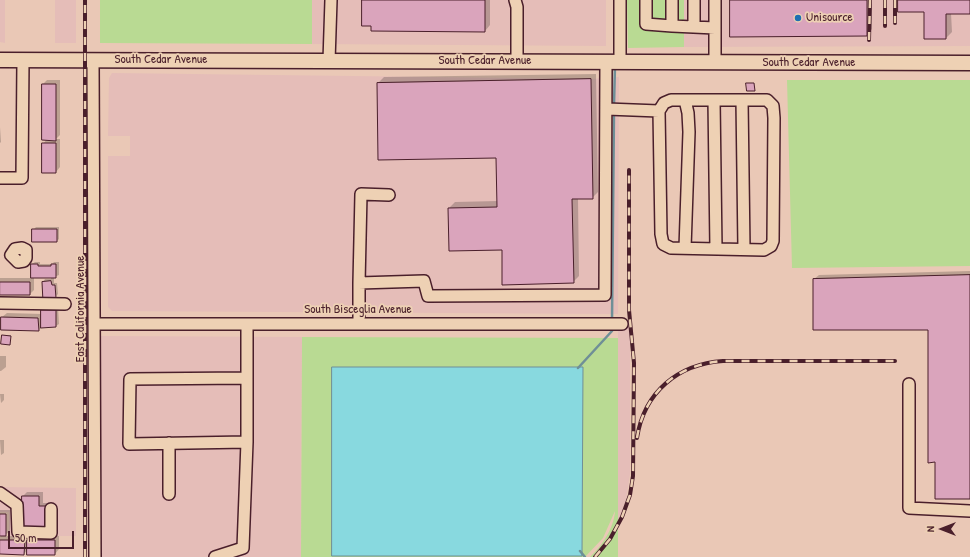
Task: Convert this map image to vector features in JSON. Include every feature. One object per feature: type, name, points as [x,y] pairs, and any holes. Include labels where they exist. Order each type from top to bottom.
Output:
[{"type":"main road","name":"South Cedar Avenue","points":[[0,60],[970,63]]},
{"type":"street","points":[[329,61],[331,0]]},
{"type":"street","points":[[515,0],[517,7],[517,62]]},
{"type":"street","points":[[359,283],[424,281],[428,296],[605,295],[607,109],[620,0]]},
{"type":"street","points":[[646,0],[646,24],[715,28]]},
{"type":"street","points":[[672,0],[672,26]]},
{"type":"street","points":[[694,0],[694,27]]},
{"type":"street","points":[[715,0],[715,63]]},
{"type":"street","points":[[0,178],[22,178],[23,60]]},
{"type":"street","name":"East California Avenue","points":[[93,60],[96,557]]},
{"type":"street","points":[[671,100],[714,100],[767,100],[773,106],[773,241],[771,246],[764,250],[671,248],[663,244],[661,234],[659,111],[664,103],[671,100]]},
{"type":"street","points":[[685,100],[688,113],[689,132],[685,248]]},
{"type":"street","points":[[714,100],[716,249]]},
{"type":"street","points":[[742,100],[744,249]]},
{"type":"street","points":[[607,109],[659,111]]},
{"type":"street","points":[[359,324],[361,194],[389,195]]},
{"type":"street","points":[[0,303],[65,304]]},
{"type":"street","name":"South Bisceglia Avenue","points":[[95,324],[622,324]]},
{"type":"street","points":[[215,557],[243,548],[247,442],[248,324]]},
{"type":"street","points":[[247,378],[130,378],[129,444],[247,442]]},
{"type":"street","points":[[909,384],[909,508],[970,511]]},
{"type":"street","points":[[169,443],[169,494]]},
{"type":"street","points":[[0,493],[17,505],[18,532],[51,533],[51,509]]},
{"type":"shaded area","points":[[0,0],[5,0],[5,43],[0,42]]},
{"type":"shaded area","points":[[55,0],[76,0],[76,43],[55,43]]},
{"type":"shaded area","points":[[312,0],[606,0],[606,46],[312,44]]},
{"type":"shaded area","points":[[684,0],[970,0],[970,46],[684,47]]},
{"type":"shaded area","points":[[112,73],[591,79],[619,77],[618,314],[112,311],[108,307],[108,156],[130,156],[130,136],[108,136],[109,78]]},
{"type":"shaded area","points":[[618,326],[630,326],[630,474],[626,500],[618,522]]},
{"type":"shaded area","points":[[100,336],[302,337],[301,557],[100,557]]},
{"type":"shaded area","points":[[0,487],[76,488],[76,536],[9,536],[9,512],[0,512]]},
{"type":"green space","points":[[100,0],[312,0],[312,44],[100,43]]},
{"type":"green space","points":[[627,0],[684,0],[684,47],[628,48]]},
{"type":"green space","points":[[787,80],[970,80],[970,266],[792,268]]},
{"type":"green space","points":[[302,337],[618,338],[618,557],[590,557],[599,548],[607,536],[615,511],[603,538],[585,557],[301,557]]},
{"type":"water","points":[[332,367],[583,367],[582,556],[332,556]]},
{"type":"building","points":[[362,0],[485,0],[485,32],[371,31],[371,26],[362,26]]},
{"type":"building","name":"Unisource","points":[[730,0],[867,0],[867,36],[730,37]]},
{"type":"building","points":[[898,0],[970,0],[970,14],[946,14],[946,39],[924,39],[924,12],[898,12]]},
{"type":"building","points":[[591,79],[593,199],[572,199],[574,283],[502,285],[502,250],[449,251],[448,208],[497,207],[496,158],[378,160],[377,83]]},
{"type":"building","points":[[746,83],[754,83],[755,91],[747,91]]},
{"type":"building","points":[[42,84],[56,84],[56,141],[42,140]]},
{"type":"building","points":[[42,143],[56,143],[56,173],[42,173]]},
{"type":"building","points":[[32,229],[57,229],[57,242],[32,242]]},
{"type":"building","points":[[31,264],[38,264],[38,266],[51,266],[51,264],[56,264],[56,278],[31,278]]},
{"type":"building","points":[[970,275],[970,499],[935,499],[935,462],[928,463],[928,330],[813,330],[813,279]]},
{"type":"building","points":[[51,281],[52,285],[55,285],[56,298],[43,302],[42,282]]},
{"type":"building","points":[[0,282],[30,282],[30,295],[0,295]]},
{"type":"building","points":[[41,310],[56,310],[56,327],[41,328]]},
{"type":"building","points":[[1,317],[38,318],[39,331],[1,330]]},
{"type":"building","points":[[2,335],[11,336],[10,345],[1,344]]},
{"type":"building","points":[[22,496],[39,496],[39,506],[49,506],[48,530],[22,530]]},
{"type":"building","points":[[0,514],[6,514],[6,536],[0,536]]},
{"type":"building","points":[[0,540],[25,540],[24,555],[0,554]]},
{"type":"building","points":[[27,540],[55,540],[55,555],[27,555]]},
{"type":"waterway","points":[[614,105],[615,66]]},
{"type":"waterway","points":[[612,321],[614,112]]},
{"type":"waterway","points":[[578,368],[612,331],[612,326]]},
{"type":"waterway","points":[[580,551],[585,557]]},
{"type":"railway","points":[[85,0],[85,557]]},
{"type":"railway","points":[[869,40],[870,0]]},
{"type":"railway","points":[[885,0],[885,26]]},
{"type":"railway","points":[[895,0],[895,23]]},
{"type":"railway","points":[[595,557],[610,539],[622,517],[630,495],[633,476],[634,363],[629,310],[629,170]]},
{"type":"railway","points":[[637,438],[647,407],[655,394],[666,383],[678,375],[707,363],[723,361],[895,361]]},
{"type":"place","name":"Unisource","points":[[798,18]]}]
